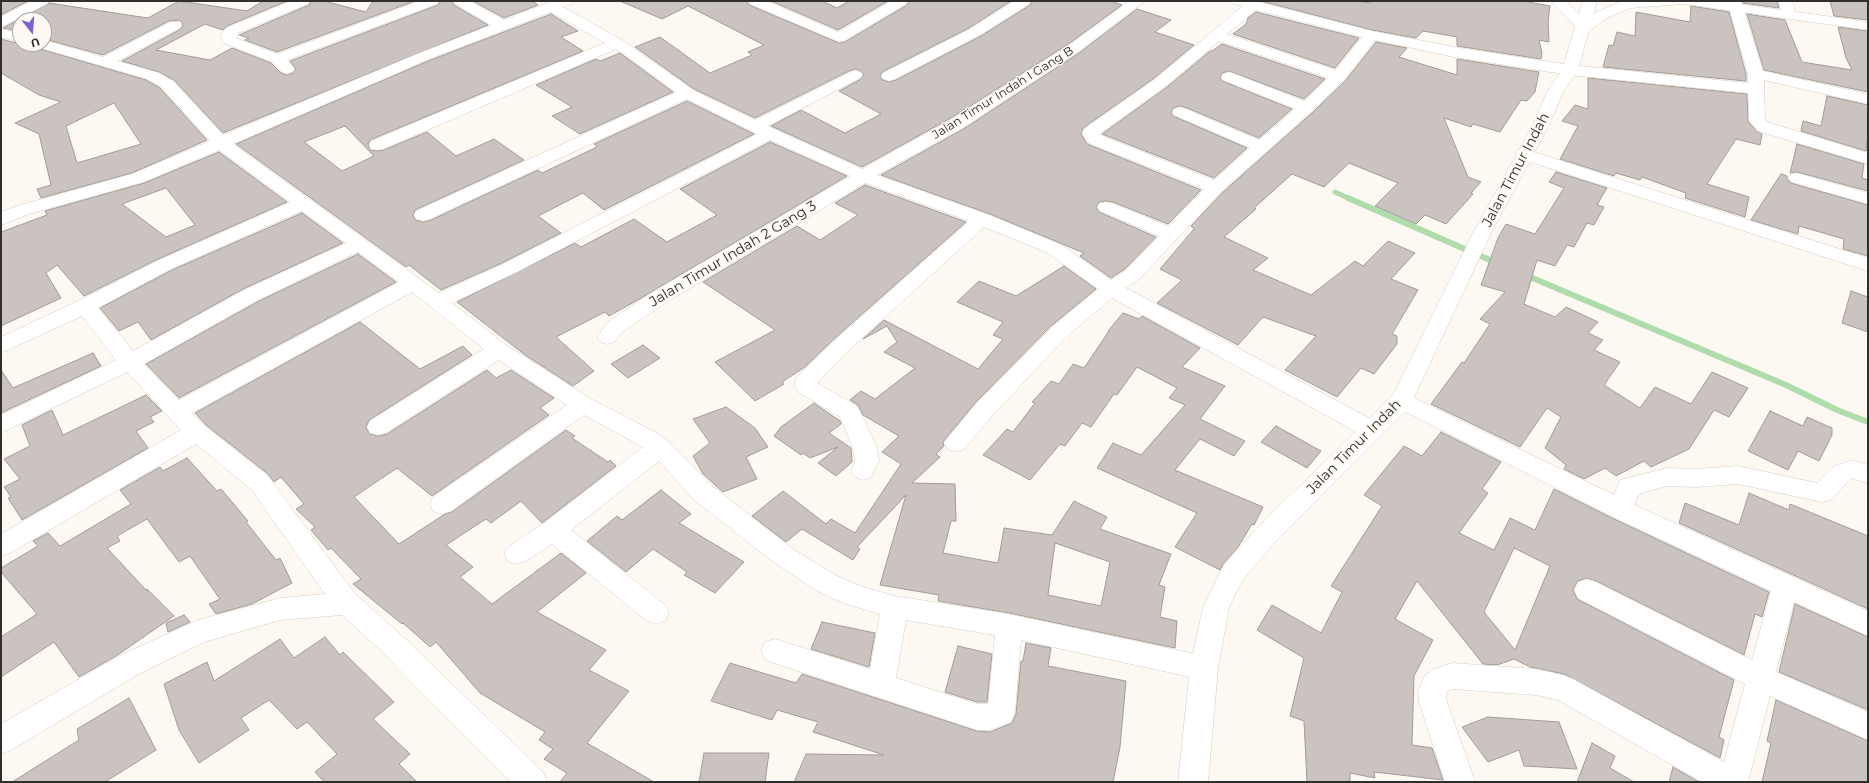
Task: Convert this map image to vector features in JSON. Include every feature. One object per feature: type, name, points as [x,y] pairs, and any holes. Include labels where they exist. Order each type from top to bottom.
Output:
[{"type":"street","points":[[1,22],[42,1]]},
{"type":"street","points":[[288,70],[277,60],[229,40],[228,34],[233,30],[303,1]]},
{"type":"street","points":[[277,60],[432,1]]},
{"type":"street","points":[[460,1],[503,26]]},
{"type":"street","points":[[755,1],[839,38],[901,1]]},
{"type":"street","points":[[889,76],[975,32],[1024,1]]},
{"type":"street","name":"Jalan Timur Indah I Gang B","points":[[863,176],[958,123],[1073,49],[1138,1]]},
{"type":"street","points":[[1558,1],[1582,27],[1602,15],[1622,6],[1679,1]]},
{"type":"street","name":"Jalan Timur Indah","points":[[1193,782],[1204,668],[1216,607],[1233,573],[1265,536],[1402,400],[1482,233],[1540,127],[1555,92],[1570,70],[1590,1]]},
{"type":"street","points":[[1688,1],[1735,4],[1789,15],[1868,26]]},
{"type":"street","points":[[1785,1],[1789,15]]},
{"type":"street","points":[[1216,187],[1094,139],[1090,133],[1160,83],[1218,36],[1246,3],[1371,35],[1454,52],[1570,70],[1757,81],[1868,99]]},
{"type":"street","points":[[1,219],[23,210],[138,178],[222,144],[422,57],[560,4],[687,93],[863,176],[982,219],[1055,249],[1111,289],[1372,430]]},
{"type":"street","points":[[1735,4],[1757,81],[1757,122],[1764,127],[1868,159]]},
{"type":"street","points":[[105,62],[175,25]]},
{"type":"street","points":[[1,33],[12,36]]},
{"type":"street","points":[[956,443],[984,410],[1060,332],[1111,289],[1133,274],[1149,259],[1170,234],[1216,187],[1306,108],[1339,76],[1371,35]]},
{"type":"street","points":[[1218,36],[1339,76]]},
{"type":"street","points":[[377,145],[617,43]]},
{"type":"street","points":[[52,47],[153,76],[167,84],[222,144],[302,204],[360,244],[499,350],[583,405],[647,438],[660,448],[703,493],[784,556],[826,583],[855,596],[895,607],[1009,626],[1204,668]]},
{"type":"street","points":[[437,302],[510,268],[763,130],[855,75]]},
{"type":"street","points":[[1229,77],[1306,108]]},
{"type":"street","points":[[423,215],[687,93]]},
{"type":"street","points":[[1180,112],[1261,147]]},
{"type":"street","points":[[1524,154],[1868,265]]},
{"type":"street","name":"Jalan Timur Indah 2 Gang 3","points":[[607,337],[615,327],[663,295],[863,176]]},
{"type":"street","points":[[1797,178],[1868,199]]},
{"type":"street","points":[[1,346],[85,306],[164,264],[302,204]]},
{"type":"street","points":[[1106,207],[1170,234]]},
{"type":"street","points":[[863,471],[867,460],[864,445],[849,412],[806,386],[806,382],[842,345],[982,219]]},
{"type":"street","points":[[1,424],[130,362],[251,294],[360,244]]},
{"type":"street","points":[[176,411],[412,283]]},
{"type":"street","points":[[85,306],[130,362],[176,411],[197,432],[259,482],[347,603],[388,640],[532,782]]},
{"type":"street","points":[[378,427],[499,350]]},
{"type":"street","points":[[1402,400],[1622,510],[1868,624]]},
{"type":"street","points":[[442,504],[583,405]]},
{"type":"street","points":[[1,546],[197,432]]},
{"type":"street","points":[[517,554],[553,530],[660,448]]},
{"type":"street","points":[[1622,510],[1628,487],[1667,477],[1696,478],[1738,475],[1822,493],[1843,472],[1852,469],[1868,474]]},
{"type":"street","points":[[553,530],[656,613]]},
{"type":"street","points":[[1460,782],[1433,702],[1432,691],[1435,684],[1442,679],[1452,676],[1536,682],[1563,688],[1732,782],[1785,586]]},
{"type":"street","points":[[1587,590],[1760,678],[1868,726]]},
{"type":"street","points":[[1,740],[130,666],[198,632],[280,609],[347,603]]},
{"type":"street","points":[[881,686],[895,607]]},
{"type":"street","points":[[775,651],[977,717],[996,716],[1001,712],[1009,626]]},
{"type":"building","points":[[1,1],[28,1],[1,15]]},
{"type":"building","points":[[179,1],[247,11],[263,1],[287,1],[227,26],[223,30],[205,24],[156,50],[210,60],[232,48],[271,63],[281,73],[286,75],[293,73],[296,69],[290,61],[438,5],[440,1],[452,1],[454,5],[488,25],[223,133],[174,80],[159,72],[122,61],[181,29],[183,24],[180,20],[169,21],[103,55],[52,41],[52,12],[32,12],[49,3],[148,18]]},
{"type":"building","points":[[311,1],[324,1],[366,12],[373,1],[415,1],[277,52],[245,40],[249,38],[239,35],[309,5]]},
{"type":"building","points":[[473,1],[532,1],[538,5],[504,18]]},
{"type":"building","points":[[620,1],[747,1],[749,5],[839,43],[845,42],[907,5],[909,1],[1011,1],[969,28],[882,72],[880,77],[889,82],[896,80],[981,36],[1030,5],[1032,1],[1111,1],[1122,5],[1067,45],[951,118],[862,167],[771,126],[801,110],[845,133],[881,114],[839,91],[861,79],[864,75],[861,71],[856,69],[849,71],[755,118],[694,89],[635,47],[660,37],[710,73],[752,55],[748,52],[764,45],[688,6],[662,19]]},
{"type":"building","points":[[771,1],[822,1],[837,8],[849,1],[888,1],[838,30]]},
{"type":"building","points":[[1261,1],[1355,1],[1371,3],[1372,1],[1523,1],[1550,6],[1548,21],[1549,42],[1539,40],[1542,53],[1541,59],[1457,46],[1457,37],[1423,31],[1416,38],[1372,30]]},
{"type":"building","points":[[1743,1],[1777,1],[1779,8],[1743,3]]},
{"type":"building","points":[[1830,1],[1868,1],[1868,20],[1834,16]]},
{"type":"building","points":[[1691,6],[1729,12],[1746,74],[1746,81],[1603,67],[1609,45],[1613,46],[1617,32],[1635,36],[1636,12],[1690,22]]},
{"type":"building","points":[[1137,9],[1171,20],[1155,32],[1194,45],[1153,79],[1083,128],[1081,134],[1087,144],[1201,190],[1168,224],[1113,202],[1099,202],[1096,207],[1099,212],[1156,237],[1125,269],[1111,278],[1080,256],[1084,253],[990,214],[881,175],[965,128],[1079,53]]},
{"type":"building","points":[[1256,12],[1359,38],[1335,68],[1233,34],[1246,24],[1248,18]]},
{"type":"building","points":[[551,14],[578,31],[561,37],[583,51],[370,140],[368,144],[370,150],[377,151],[384,150],[427,132],[456,156],[494,139],[524,160],[415,210],[413,216],[416,220],[423,222],[431,220],[538,170],[542,173],[597,147],[594,144],[687,101],[754,134],[604,210],[583,193],[538,216],[561,233],[502,263],[441,290],[409,265],[406,267],[236,144],[428,61]],"holes":[[[345,126],[374,156],[342,171],[304,142]]]},
{"type":"building","points":[[1747,14],[1785,20],[1802,62],[1852,70],[1846,58],[1838,27],[1868,31],[1868,92],[1764,70]]},
{"type":"building","points":[[12,23],[12,30],[3,28]]},
{"type":"building","points":[[1,39],[12,42],[12,52],[51,52],[146,80],[160,88],[207,140],[132,173],[41,198],[37,189],[51,185],[39,134],[15,123],[61,102],[39,95],[1,73]],"holes":[[[114,103],[141,144],[77,163],[66,126]]]},
{"type":"building","points":[[1376,42],[1407,48],[1399,57],[1457,75],[1457,59],[1539,72],[1535,92],[1527,101],[1521,100],[1500,132],[1473,124],[1471,127],[1444,118],[1468,177],[1481,182],[1471,193],[1473,194],[1446,224],[1425,215],[1416,224],[1375,206],[1398,183],[1349,163],[1324,187],[1292,174],[1254,208],[1256,209],[1224,237],[1268,258],[1253,270],[1311,295],[1355,261],[1363,266],[1388,241],[1415,253],[1391,279],[1418,290],[1392,334],[1397,336],[1397,344],[1374,374],[1361,368],[1337,397],[1285,370],[1316,336],[1263,317],[1238,345],[1157,303],[1182,280],[1160,269],[1194,229],[1191,226],[1223,192],[1313,112],[1346,80]]},
{"type":"building","points":[[1222,44],[1325,79],[1304,99],[1229,71],[1222,73],[1220,78],[1222,81],[1292,109],[1259,138],[1187,108],[1180,106],[1173,108],[1171,113],[1173,116],[1247,148],[1214,178],[1102,134],[1167,87],[1210,51]]},
{"type":"building","points":[[620,53],[673,92],[580,134],[552,116],[572,107],[536,85],[596,59],[600,61]]},
{"type":"building","points":[[1588,78],[1747,94],[1748,121],[1757,132],[1762,134],[1760,145],[1736,139],[1707,184],[1749,197],[1745,217],[1685,198],[1686,193],[1642,177],[1640,180],[1616,173],[1614,176],[1560,159],[1578,126],[1562,121],[1575,105],[1588,109]]},
{"type":"building","points":[[1827,96],[1868,105],[1868,133],[1866,151],[1801,131],[1803,121],[1821,126]]},
{"type":"building","points":[[770,142],[847,176],[609,316],[605,312],[556,337],[594,371],[573,386],[525,355],[457,302],[575,243],[581,247],[634,219],[667,242],[717,215],[680,189]]},
{"type":"building","points":[[1797,144],[1864,164],[1862,178],[1868,180],[1868,191],[1797,172],[1790,173]]},
{"type":"building","points":[[219,152],[287,202],[156,260],[84,296],[57,265],[46,273],[61,298],[1,326],[1,232],[47,215],[45,211],[144,183]],"holes":[[[166,188],[195,225],[166,237],[122,204]]]},
{"type":"building","points":[[1556,172],[1607,188],[1597,205],[1604,207],[1594,225],[1587,223],[1574,247],[1567,245],[1555,266],[1537,260],[1524,304],[1555,317],[1566,307],[1598,322],[1588,333],[1603,340],[1594,350],[1620,362],[1604,385],[1640,408],[1655,387],[1691,404],[1712,372],[1748,388],[1729,417],[1714,410],[1689,449],[1651,467],[1644,461],[1616,476],[1605,468],[1584,479],[1564,469],[1566,465],[1545,448],[1561,417],[1547,408],[1520,447],[1431,404],[1462,362],[1464,363],[1490,324],[1480,319],[1505,292],[1481,285],[1498,238],[1506,224],[1535,234],[1564,188],[1549,182]]},
{"type":"building","points":[[1781,174],[1787,176],[1787,179],[1791,183],[1868,205],[1868,256],[1843,249],[1844,239],[1799,226],[1798,234],[1751,220]]},
{"type":"building","points":[[865,185],[966,222],[834,339],[805,367],[782,382],[784,384],[755,401],[715,362],[775,330],[703,282],[797,226],[820,240],[858,215],[835,203]]},
{"type":"building","points":[[302,213],[343,243],[243,289],[151,340],[138,322],[119,331],[100,308],[172,270]]},
{"type":"building","points":[[358,254],[396,282],[179,398],[146,364],[259,301]]},
{"type":"building","points":[[1064,266],[1096,289],[1051,326],[975,403],[943,442],[944,446],[936,454],[940,457],[912,483],[955,484],[956,521],[951,521],[943,553],[998,563],[1004,528],[1052,535],[1074,501],[1107,517],[1100,529],[1171,554],[1159,585],[1165,587],[1160,617],[1177,621],[1175,648],[1009,613],[938,601],[939,595],[880,585],[906,495],[857,547],[860,549],[853,560],[802,529],[786,542],[752,516],[783,491],[826,524],[831,519],[855,533],[901,464],[882,452],[899,436],[863,415],[858,405],[850,400],[861,391],[875,399],[915,368],[884,352],[897,342],[887,326],[863,339],[884,320],[978,369],[1003,339],[993,335],[1003,322],[957,302],[979,281],[1016,296]],"holes":[[[1055,543],[1110,562],[1101,606],[1048,595]]]},
{"type":"building","points":[[1851,291],[1868,297],[1868,332],[1842,323]]},
{"type":"building","points":[[1123,313],[1139,319],[1142,316],[1200,348],[1182,367],[1225,386],[1200,419],[1245,441],[1234,456],[1200,439],[1175,470],[1263,507],[1254,525],[1252,524],[1238,547],[1223,564],[1220,570],[1175,547],[1197,513],[1097,468],[1113,443],[1141,455],[1185,405],[1169,398],[1177,388],[1137,367],[1117,395],[1114,394],[1091,427],[1082,423],[1065,446],[1060,444],[1030,480],[983,455],[1007,429],[1013,432],[1035,403],[1032,402],[1051,381],[1059,384],[1073,364],[1084,368],[1108,331]]},
{"type":"building","points":[[360,322],[420,369],[463,346],[472,355],[369,420],[366,428],[370,434],[378,436],[387,434],[487,370],[496,378],[511,370],[554,398],[540,408],[549,415],[432,496],[397,468],[354,497],[399,544],[445,514],[452,512],[566,430],[575,436],[572,438],[608,462],[610,460],[616,466],[542,523],[521,501],[491,523],[486,519],[446,545],[473,567],[460,577],[492,604],[561,553],[586,573],[537,612],[606,650],[589,670],[629,691],[587,743],[654,782],[560,782],[567,773],[544,759],[553,749],[539,740],[545,732],[480,693],[436,642],[430,647],[403,623],[402,624],[353,584],[361,579],[331,548],[328,550],[311,530],[315,527],[296,509],[304,504],[281,477],[274,482],[268,474],[206,425],[195,413]]},
{"type":"building","points":[[643,345],[660,358],[628,378],[611,364]]},
{"type":"building","points":[[93,353],[101,366],[1,413],[1,370],[13,388]]},
{"type":"building","points":[[146,395],[162,411],[150,417],[154,422],[136,431],[148,448],[22,520],[8,498],[11,497],[4,487],[20,479],[4,459],[30,446],[22,425],[52,410],[63,435]]},
{"type":"building","points":[[814,403],[840,421],[841,424],[829,433],[851,448],[852,462],[836,476],[818,463],[838,447],[810,458],[803,453],[801,455],[774,436],[781,427]]},
{"type":"building","points":[[726,407],[755,428],[768,447],[746,457],[757,479],[723,492],[703,474],[693,456],[710,443],[693,419]]},
{"type":"building","points":[[1770,411],[1803,426],[1807,417],[1832,428],[1832,435],[1819,461],[1798,451],[1788,470],[1748,451]]},
{"type":"building","points":[[1276,426],[1321,451],[1307,468],[1261,442]]},
{"type":"building","points":[[1441,432],[1501,462],[1482,489],[1488,493],[1459,533],[1494,550],[1510,518],[1535,530],[1554,489],[1769,592],[1762,617],[1755,614],[1744,655],[1596,581],[1587,578],[1578,581],[1573,589],[1577,599],[1734,680],[1719,737],[1724,740],[1720,758],[1564,674],[1530,667],[1514,659],[1497,665],[1483,664],[1417,581],[1395,619],[1433,640],[1414,676],[1412,745],[1432,748],[1443,780],[1374,772],[1375,778],[1350,773],[1350,782],[1307,782],[1304,721],[1290,716],[1304,658],[1257,630],[1272,605],[1321,633],[1342,592],[1331,586],[1382,506],[1364,495],[1404,446],[1422,456]],"holes":[[[1514,548],[1550,566],[1515,650],[1484,612]]]},
{"type":"building","points":[[187,458],[217,491],[221,489],[248,521],[246,522],[276,560],[280,558],[292,583],[252,604],[216,614],[209,604],[220,599],[190,556],[179,562],[147,519],[117,536],[120,541],[107,548],[146,590],[147,589],[174,616],[116,656],[79,677],[54,642],[1,677],[1,637],[37,614],[1,572],[1,568],[38,546],[33,541],[48,533],[60,546],[131,504],[120,490],[160,467],[163,471]]},
{"type":"building","points":[[661,490],[691,514],[679,523],[744,562],[715,593],[684,575],[687,572],[653,549],[626,572],[587,541],[617,516],[622,520]]},
{"type":"building","points":[[1749,493],[1789,510],[1790,504],[1868,536],[1868,609],[1679,523],[1685,503],[1739,525]]},
{"type":"building","points":[[1795,604],[1868,637],[1868,710],[1779,672]]},
{"type":"building","points":[[184,615],[190,622],[168,632],[166,623]]},
{"type":"building","points":[[822,622],[875,633],[869,667],[811,649]]},
{"type":"building","points":[[325,637],[340,655],[343,652],[394,702],[373,719],[410,754],[399,764],[417,782],[324,782],[315,772],[337,754],[307,722],[297,729],[269,700],[241,718],[249,730],[199,763],[179,730],[164,684],[207,662],[214,681],[280,639],[294,658]]},
{"type":"building","points":[[1026,643],[1051,648],[1048,666],[1126,681],[1120,747],[1113,782],[794,782],[806,754],[884,755],[813,732],[818,722],[777,710],[772,720],[711,701],[730,663],[796,683],[802,674],[977,731],[990,732],[1012,723],[1016,714],[1021,661],[1023,661]]},
{"type":"building","points":[[958,646],[992,654],[987,702],[977,702],[945,692]]},
{"type":"building","points":[[129,698],[156,750],[105,782],[12,782],[79,740],[77,729]]},
{"type":"building","points":[[1776,700],[1868,741],[1868,782],[1762,782],[1771,743],[1767,741]]},
{"type":"building","points":[[1488,717],[1559,722],[1577,769],[1524,766],[1519,750],[1488,762],[1462,727]]},
{"type":"building","points":[[1592,743],[1615,756],[1610,768],[1634,782],[1577,782]]},
{"type":"building","points":[[704,753],[769,753],[765,782],[699,782]]},
{"type":"building","points":[[1673,767],[1699,782],[1669,782]]},
{"type":"waterway","points":[[1335,192],[1350,199]]},
{"type":"waterway","points":[[1348,198],[1499,264]]},
{"type":"waterway","points":[[1523,274],[1786,385],[1837,410],[1868,422]]}]
